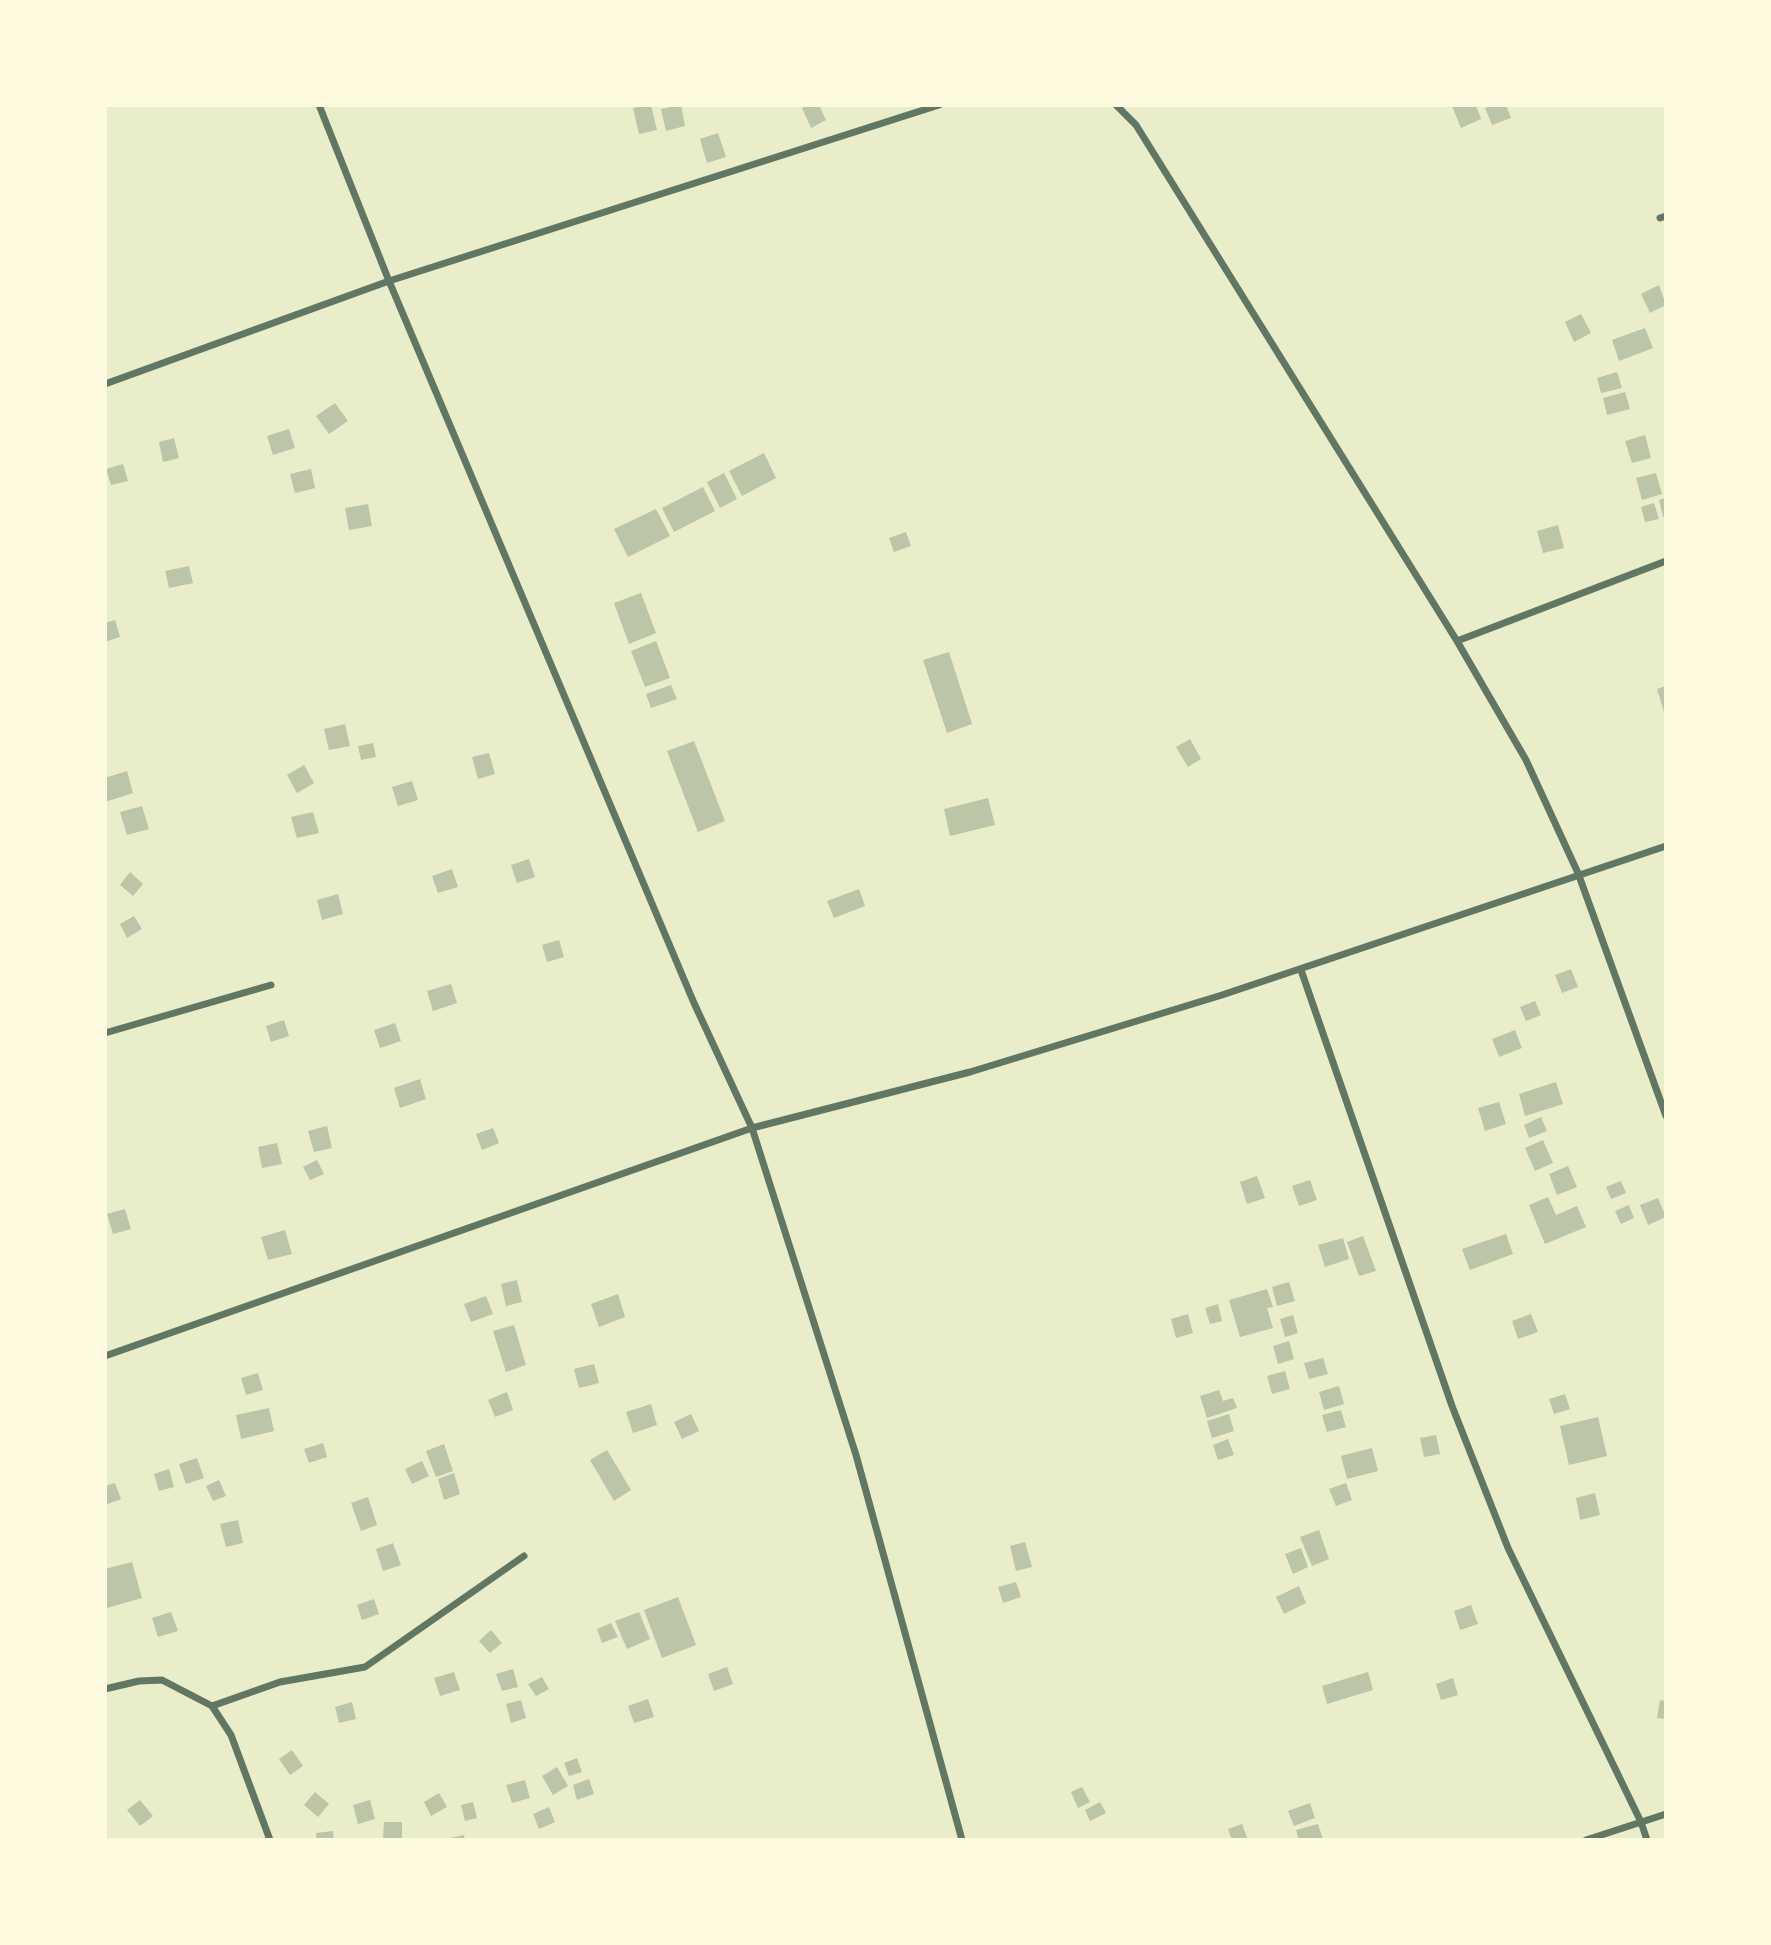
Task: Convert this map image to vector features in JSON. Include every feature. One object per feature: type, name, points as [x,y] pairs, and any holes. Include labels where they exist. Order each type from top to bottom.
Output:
[{"type":"street","points":[[319,105],[389,281],[694,1003],[752,1128],[856,1455],[962,1840]]},
{"type":"street","points":[[105,384],[389,281],[939,105]]},
{"type":"street","points":[[1116,105],[1136,125],[1457,641],[1526,760],[1578,873],[1666,1116]]},
{"type":"street","points":[[1457,641],[1666,561]]},
{"type":"street","points":[[105,1356],[752,1128],[970,1072],[1301,970],[1578,873],[1666,846]]},
{"type":"street","points":[[1301,970],[1452,1406],[1508,1548],[1641,1822],[1647,1840]]},
{"type":"street","points":[[105,1033],[271,985]]},
{"type":"street","points":[[212,1706],[280,1682],[365,1667],[524,1556]]},
{"type":"street","points":[[105,1689],[162,1679],[212,1706],[230,1735],[270,1840]]},
{"type":"street","points":[[1586,1840],[1666,1814]]},
{"type":"building","points":[[651,105],[657,130],[639,134],[633,108]]},
{"type":"building","points":[[681,105],[685,126],[666,131],[661,109]]},
{"type":"building","points":[[819,105],[826,120],[811,128],[802,108]]},
{"type":"building","points":[[1476,105],[1481,119],[1461,128],[1452,106]]},
{"type":"building","points":[[1506,105],[1511,118],[1492,125],[1485,108]]},
{"type":"building","points":[[718,133],[726,157],[707,163],[700,139]]},
{"type":"building","points":[[1659,285],[1666,305],[1650,313],[1641,294]]},
{"type":"building","points":[[1581,314],[1591,333],[1574,342],[1565,322]]},
{"type":"building","points":[[1645,328],[1653,348],[1619,361],[1612,340]]},
{"type":"building","points":[[1617,372],[1622,388],[1601,393],[1597,378]]},
{"type":"building","points":[[1625,392],[1630,409],[1607,415],[1603,398]]},
{"type":"building","points":[[335,403],[348,421],[329,434],[316,416]]},
{"type":"building","points":[[289,429],[295,448],[273,455],[267,436]]},
{"type":"building","points":[[1645,435],[1651,458],[1632,463],[1625,441]]},
{"type":"building","points":[[174,438],[179,458],[163,462],[159,442]]},
{"type":"building","points":[[764,453],[776,478],[742,496],[729,471]]},
{"type":"building","points":[[123,464],[128,481],[111,485],[106,469]]},
{"type":"building","points":[[311,469],[315,488],[295,493],[290,474]]},
{"type":"building","points":[[724,473],[737,499],[720,508],[707,482]]},
{"type":"building","points":[[1656,473],[1662,494],[1642,500],[1636,478]]},
{"type":"building","points":[[703,487],[715,511],[674,532],[662,508]]},
{"type":"building","points":[[1666,498],[1666,516],[1663,517],[1659,500]]},
{"type":"building","points":[[1654,503],[1659,519],[1645,522],[1641,507]]},
{"type":"building","points":[[368,504],[372,526],[349,530],[345,508]]},
{"type":"building","points":[[656,509],[670,536],[628,557],[614,529]]},
{"type":"building","points":[[1558,525],[1564,548],[1543,553],[1537,531]]},
{"type":"building","points":[[906,532],[911,546],[894,552],[889,538]]},
{"type":"building","points":[[189,566],[193,583],[169,588],[165,571]]},
{"type":"building","points":[[641,593],[656,633],[629,644],[614,603]]},
{"type":"building","points":[[115,620],[120,637],[105,642],[105,623]]},
{"type":"building","points":[[656,641],[670,678],[645,687],[631,651]]},
{"type":"building","points":[[949,652],[972,724],[947,733],[923,660]]},
{"type":"building","points":[[671,685],[677,699],[651,708],[646,694]]},
{"type":"building","points":[[1666,686],[1666,711],[1664,712],[1657,689]]},
{"type":"building","points":[[345,724],[350,746],[329,750],[324,729]]},
{"type":"building","points":[[1190,739],[1201,759],[1188,767],[1176,747]]},
{"type":"building","points":[[694,741],[725,821],[698,832],[667,751]]},
{"type":"building","points":[[373,743],[376,757],[361,760],[358,746]]},
{"type":"building","points":[[489,753],[495,774],[478,779],[472,757]]},
{"type":"building","points":[[304,765],[314,783],[297,793],[287,775]]},
{"type":"building","points":[[127,771],[133,793],[105,802],[105,778]]},
{"type":"building","points":[[412,781],[418,800],[398,806],[392,787]]},
{"type":"building","points":[[988,798],[995,825],[950,836],[944,809]]},
{"type":"building","points":[[142,806],[149,829],[127,835],[120,812]]},
{"type":"building","points":[[313,812],[319,833],[297,838],[291,817]]},
{"type":"building","points":[[529,859],[535,877],[517,883],[511,865]]},
{"type":"building","points":[[452,869],[458,887],[438,893],[432,876]]},
{"type":"building","points":[[130,872],[143,884],[133,896],[120,885]]},
{"type":"building","points":[[859,889],[865,906],[834,918],[827,901]]},
{"type":"building","points":[[338,894],[343,914],[322,920],[317,900]]},
{"type":"building","points":[[134,916],[142,929],[127,938],[120,924]]},
{"type":"building","points":[[559,940],[564,957],[547,962],[542,945]]},
{"type":"building","points":[[1571,969],[1578,987],[1562,993],[1555,975]]},
{"type":"building","points":[[451,984],[457,1003],[433,1011],[427,991]]},
{"type":"building","points":[[1535,1001],[1541,1015],[1526,1021],[1520,1007]]},
{"type":"building","points":[[284,1020],[289,1036],[271,1042],[266,1026]]},
{"type":"building","points":[[395,1023],[401,1041],[380,1048],[374,1030]]},
{"type":"building","points":[[1515,1030],[1522,1048],[1499,1057],[1492,1039]]},
{"type":"building","points":[[420,1079],[426,1099],[400,1108],[394,1088]]},
{"type":"building","points":[[1556,1082],[1563,1104],[1525,1116],[1519,1094]]},
{"type":"building","points":[[1499,1102],[1506,1124],[1485,1131],[1478,1108]]},
{"type":"building","points":[[1541,1117],[1547,1131],[1529,1138],[1524,1125]]},
{"type":"building","points":[[327,1126],[332,1148],[314,1152],[308,1131]]},
{"type":"building","points":[[493,1128],[499,1143],[482,1150],[476,1134]]},
{"type":"building","points":[[1543,1140],[1553,1163],[1535,1171],[1525,1148]]},
{"type":"building","points":[[277,1143],[282,1164],[262,1168],[258,1147]]},
{"type":"building","points":[[317,1160],[324,1174],[310,1180],[303,1167]]},
{"type":"building","points":[[1568,1166],[1577,1187],[1557,1195],[1549,1174]]},
{"type":"building","points":[[1257,1176],[1265,1198],[1247,1204],[1240,1182]]},
{"type":"building","points":[[1310,1180],[1317,1200],[1299,1206],[1292,1186]]},
{"type":"building","points":[[1621,1181],[1626,1193],[1611,1199],[1606,1187]]},
{"type":"building","points":[[1548,1197],[1556,1215],[1577,1206],[1586,1227],[1545,1244],[1529,1205]]},
{"type":"building","points":[[1658,1198],[1666,1217],[1648,1225],[1640,1205]]},
{"type":"building","points":[[1629,1205],[1634,1218],[1621,1224],[1615,1211]]},
{"type":"building","points":[[125,1209],[131,1229],[113,1234],[107,1214]]},
{"type":"building","points":[[285,1230],[292,1254],[268,1260],[261,1237]]},
{"type":"building","points":[[1506,1234],[1513,1254],[1470,1270],[1462,1249]]},
{"type":"building","points":[[1363,1236],[1376,1271],[1359,1276],[1347,1242]]},
{"type":"building","points":[[1343,1238],[1349,1259],[1325,1267],[1318,1245]]},
{"type":"building","points":[[517,1280],[522,1302],[506,1306],[501,1284]]},
{"type":"building","points":[[1289,1282],[1295,1301],[1277,1306],[1272,1287]]},
{"type":"building","points":[[1267,1289],[1273,1307],[1267,1308],[1273,1328],[1240,1337],[1229,1300]]},
{"type":"building","points":[[618,1294],[625,1317],[599,1327],[591,1304]]},
{"type":"building","points":[[486,1296],[493,1314],[471,1322],[464,1304]]},
{"type":"building","points":[[1218,1304],[1222,1321],[1210,1324],[1205,1308]]},
{"type":"building","points":[[1188,1314],[1193,1333],[1176,1338],[1171,1319]]},
{"type":"building","points":[[1531,1314],[1538,1332],[1518,1339],[1512,1321]]},
{"type":"building","points":[[1293,1315],[1298,1333],[1285,1337],[1280,1319]]},
{"type":"building","points":[[514,1325],[526,1365],[506,1372],[493,1331]]},
{"type":"building","points":[[1289,1341],[1294,1359],[1278,1364],[1273,1346]]},
{"type":"building","points":[[1323,1358],[1328,1374],[1309,1379],[1304,1363]]},
{"type":"building","points":[[594,1364],[599,1383],[579,1388],[574,1369]]},
{"type":"building","points":[[1285,1371],[1290,1389],[1272,1394],[1267,1376]]},
{"type":"building","points":[[258,1373],[263,1390],[246,1395],[241,1378]]},
{"type":"building","points":[[1339,1386],[1344,1404],[1324,1410],[1319,1392]]},
{"type":"building","points":[[1219,1390],[1223,1401],[1233,1398],[1237,1408],[1207,1418],[1200,1396]]},
{"type":"building","points":[[507,1392],[513,1410],[495,1417],[488,1400]]},
{"type":"building","points":[[1565,1394],[1570,1409],[1554,1414],[1549,1399]]},
{"type":"building","points":[[651,1404],[657,1425],[633,1433],[626,1412]]},
{"type":"building","points":[[269,1408],[274,1431],[241,1439],[236,1415]]},
{"type":"building","points":[[1341,1410],[1346,1427],[1327,1432],[1322,1415]]},
{"type":"building","points":[[691,1414],[699,1431],[682,1439],[674,1422]]},
{"type":"building","points":[[1229,1414],[1234,1431],[1212,1438],[1207,1421]]},
{"type":"building","points":[[1598,1417],[1607,1456],[1569,1465],[1560,1426]]},
{"type":"building","points":[[1436,1435],[1440,1454],[1424,1457],[1420,1438]]},
{"type":"building","points":[[1228,1439],[1234,1455],[1218,1460],[1213,1445]]},
{"type":"building","points":[[323,1443],[327,1457],[309,1463],[304,1449]]},
{"type":"building","points":[[444,1444],[453,1471],[436,1477],[426,1451]]},
{"type":"building","points":[[1372,1448],[1378,1471],[1347,1479],[1341,1456]]},
{"type":"building","points":[[607,1450],[631,1490],[614,1501],[590,1460]]},
{"type":"building","points":[[197,1458],[204,1478],[186,1484],[179,1464]]},
{"type":"building","points":[[422,1461],[429,1476],[412,1484],[405,1469]]},
{"type":"building","points":[[169,1469],[174,1487],[159,1491],[154,1474]]},
{"type":"building","points":[[454,1473],[460,1494],[444,1500],[438,1479]]},
{"type":"building","points":[[219,1480],[226,1496],[213,1501],[206,1486]]},
{"type":"building","points":[[115,1483],[121,1499],[105,1505],[105,1486]]},
{"type":"building","points":[[1346,1483],[1352,1500],[1336,1506],[1329,1489]]},
{"type":"building","points":[[1595,1493],[1600,1515],[1580,1520],[1576,1498]]},
{"type":"building","points":[[368,1497],[377,1525],[361,1531],[351,1503]]},
{"type":"building","points":[[238,1520],[243,1543],[226,1547],[220,1524]]},
{"type":"building","points":[[1319,1530],[1329,1559],[1312,1566],[1300,1537]]},
{"type":"building","points":[[1025,1542],[1032,1567],[1016,1571],[1010,1546]]},
{"type":"building","points":[[393,1543],[401,1565],[383,1571],[376,1549]]},
{"type":"building","points":[[1301,1548],[1308,1567],[1293,1574],[1285,1554]]},
{"type":"building","points":[[132,1562],[142,1598],[107,1608],[105,1569]]},
{"type":"building","points":[[1016,1582],[1021,1597],[1003,1603],[998,1587]]},
{"type":"building","points":[[1299,1586],[1306,1603],[1284,1614],[1276,1597]]},
{"type":"building","points":[[678,1597],[696,1645],[662,1658],[644,1610]]},
{"type":"building","points":[[374,1599],[379,1614],[362,1620],[357,1605]]},
{"type":"building","points":[[1471,1605],[1478,1624],[1460,1630],[1454,1611]]},
{"type":"building","points":[[171,1612],[178,1631],[158,1637],[152,1618]]},
{"type":"building","points":[[639,1612],[650,1639],[627,1649],[615,1621]]},
{"type":"building","points":[[611,1623],[618,1637],[602,1643],[597,1629]]},
{"type":"building","points":[[491,1630],[502,1643],[490,1653],[479,1641]]},
{"type":"building","points":[[727,1667],[733,1684],[714,1691],[708,1674]]},
{"type":"building","points":[[513,1669],[518,1687],[502,1691],[496,1674]]},
{"type":"building","points":[[454,1672],[460,1690],[440,1696],[434,1678]]},
{"type":"building","points":[[1368,1672],[1373,1690],[1327,1704],[1322,1686]]},
{"type":"building","points":[[542,1677],[549,1689],[536,1696],[528,1684]]},
{"type":"building","points":[[1453,1678],[1458,1695],[1441,1700],[1436,1684]]},
{"type":"building","points":[[648,1699],[654,1717],[634,1723],[628,1706]]},
{"type":"building","points":[[521,1700],[526,1718],[511,1723],[506,1704]]},
{"type":"building","points":[[1660,1700],[1666,1701],[1666,1719],[1657,1718]]},
{"type":"building","points":[[352,1702],[356,1719],[339,1723],[335,1707]]},
{"type":"building","points":[[292,1750],[303,1766],[290,1775],[279,1759]]},
{"type":"building","points":[[577,1758],[582,1772],[569,1776],[564,1763]]},
{"type":"building","points":[[557,1767],[568,1786],[553,1795],[542,1776]]},
{"type":"building","points":[[589,1779],[594,1794],[577,1800],[573,1785]]},
{"type":"building","points":[[525,1780],[530,1798],[512,1803],[506,1785]]},
{"type":"building","points":[[1082,1787],[1090,1802],[1078,1808],[1071,1792]]},
{"type":"building","points":[[315,1792],[329,1804],[318,1817],[304,1805]]},
{"type":"building","points":[[439,1793],[447,1807],[431,1816],[424,1802]]},
{"type":"building","points":[[140,1800],[153,1816],[140,1826],[127,1810]]},
{"type":"building","points":[[370,1800],[375,1819],[358,1824],[353,1805]]},
{"type":"building","points":[[473,1802],[477,1818],[465,1821],[461,1805]]},
{"type":"building","points":[[1100,1802],[1106,1813],[1090,1821],[1085,1810]]},
{"type":"building","points":[[1310,1803],[1315,1818],[1294,1826],[1288,1811]]},
{"type":"building","points":[[549,1807],[555,1822],[539,1829],[533,1814]]},
{"type":"building","points":[[384,1822],[402,1822],[402,1840],[383,1840]]},
{"type":"building","points":[[1242,1824],[1248,1840],[1232,1840],[1228,1829]]},
{"type":"building","points":[[1318,1824],[1323,1839],[1299,1840],[1296,1830]]},
{"type":"building","points":[[333,1831],[334,1840],[317,1840],[316,1833]]},
{"type":"building","points":[[464,1835],[465,1840],[445,1840],[445,1839]]}]
